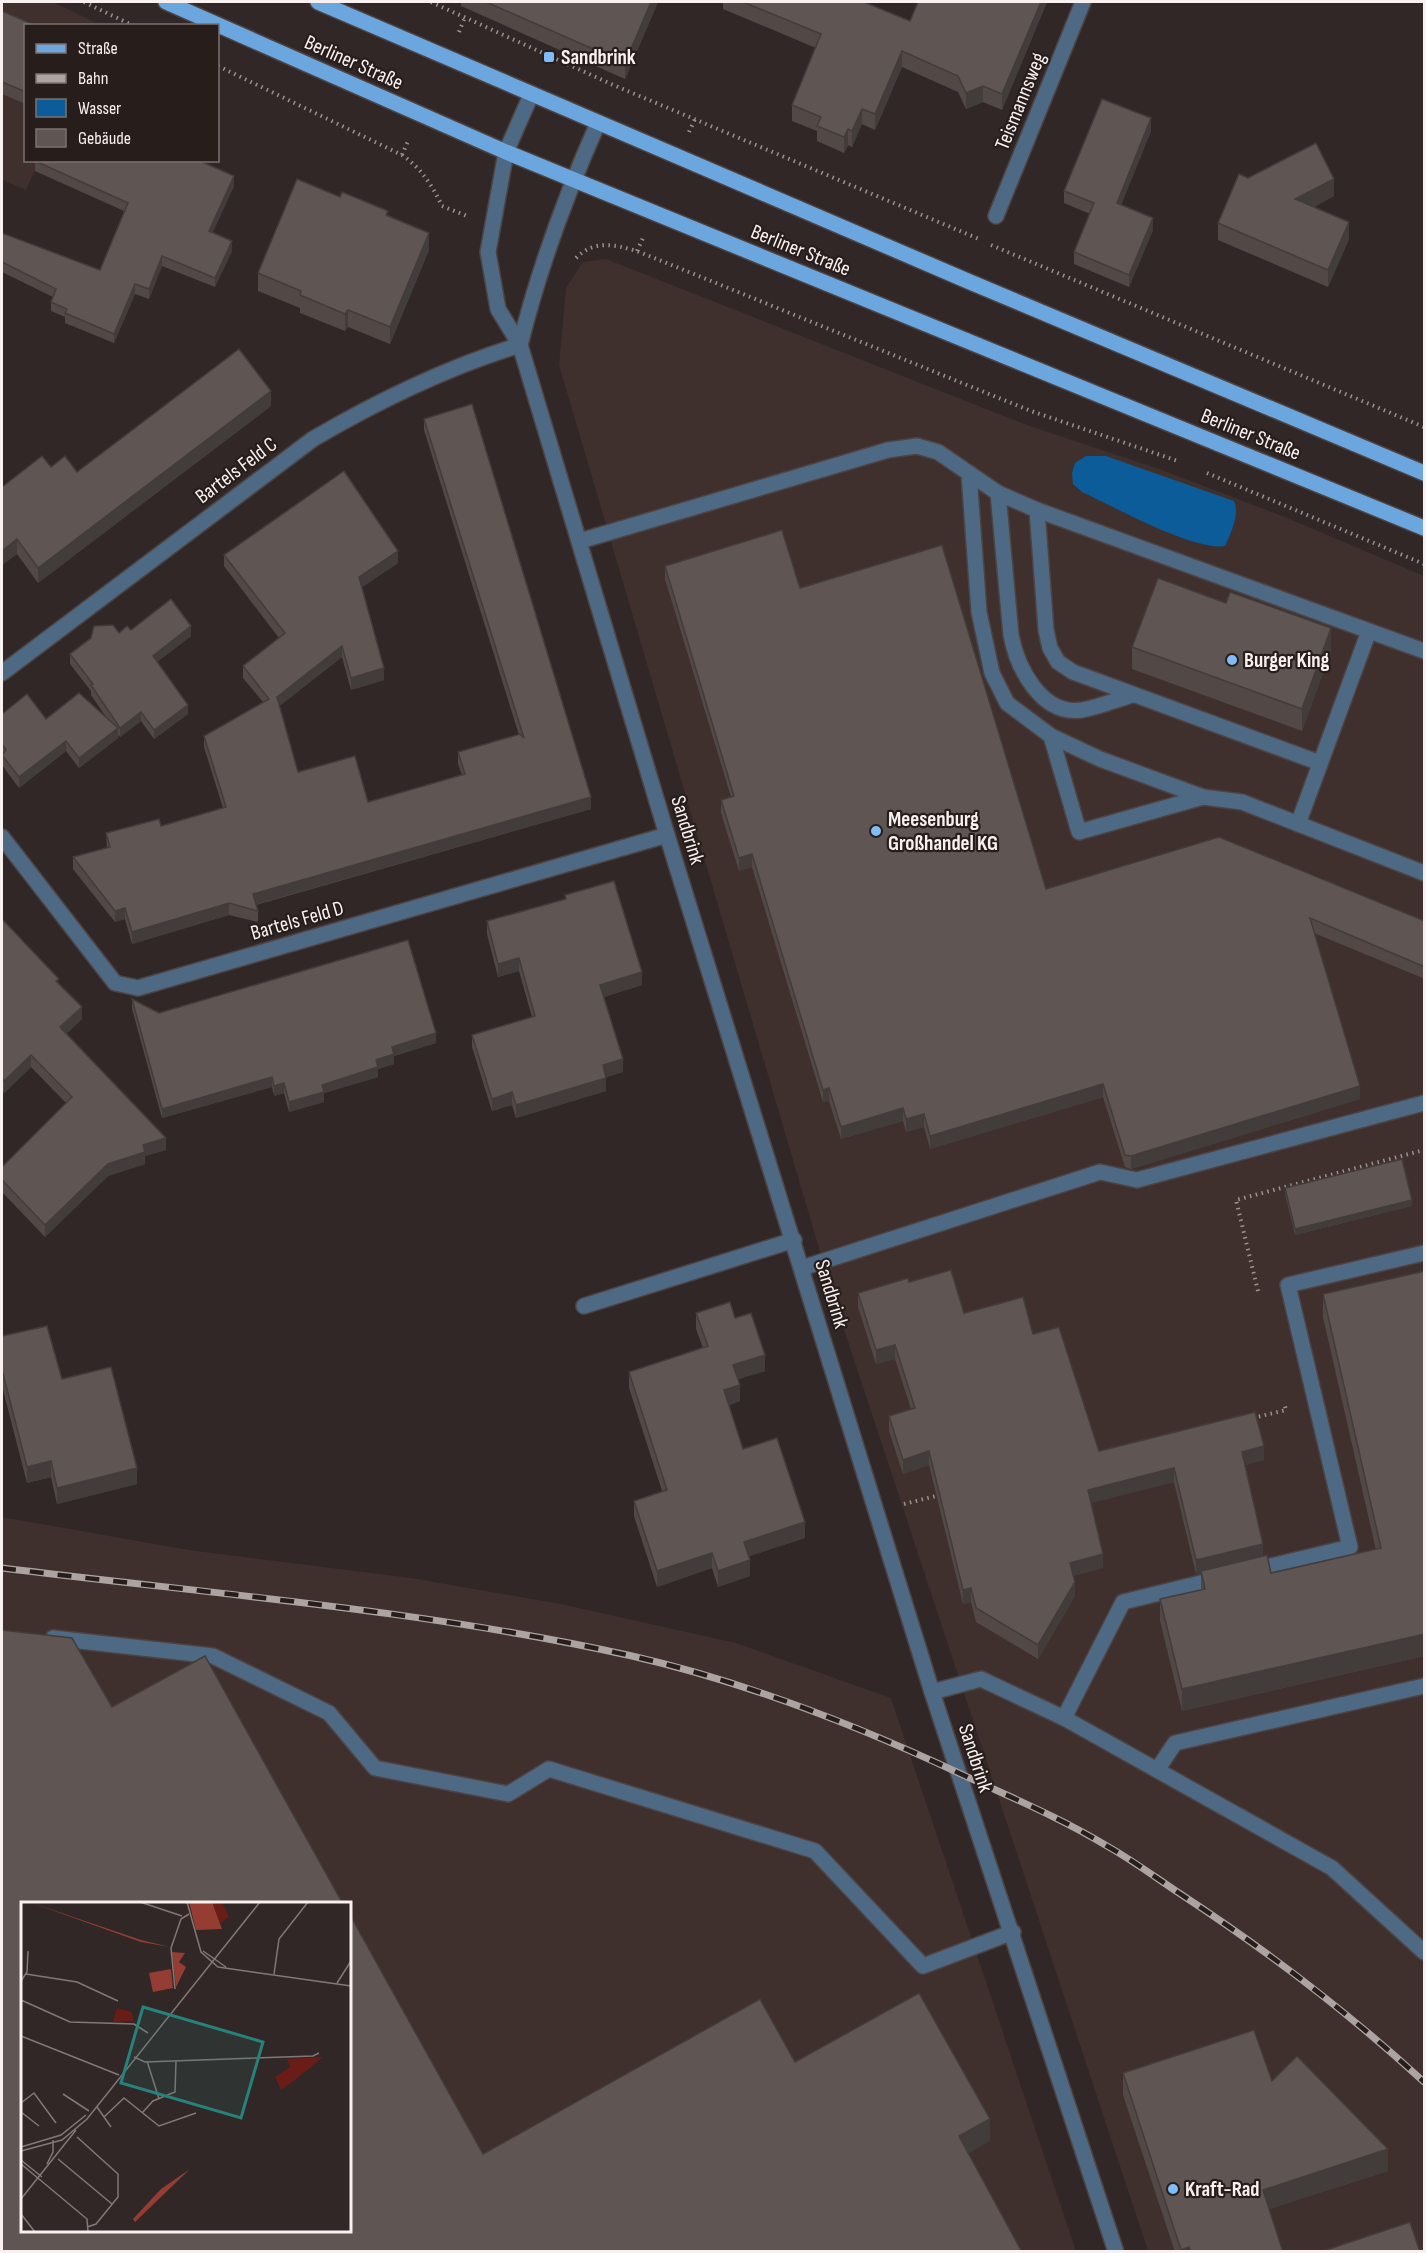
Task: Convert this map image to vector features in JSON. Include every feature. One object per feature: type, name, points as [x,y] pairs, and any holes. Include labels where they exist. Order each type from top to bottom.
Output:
[{"type":"main road","name":"Berliner Straße","points":[[166,2],[216,24]]},
{"type":"main road","name":"Berliner Straße","points":[[318,2],[531,95],[1425,473]]},
{"type":"main road","name":"Berliner Straße","points":[[219,25],[506,152],[1425,528]]},
{"type":"street","name":"Teismannsweg","points":[[996,216],[1083,2]]},
{"type":"street","name":"Sandbrink","points":[[531,95],[506,152],[488,252],[498,309],[520,345],[932,1692],[1013,1932],[1116,2252]]},
{"type":"street","points":[[520,345],[540,272],[573,179],[598,123]]},
{"type":"street","name":"Bartels Feld C","points":[[2,673],[313,439],[345,420],[471,360],[520,345]]},
{"type":"street","points":[[580,541],[888,450],[917,446],[938,452],[998,493],[1036,510],[1425,651]]},
{"type":"street","points":[[969,474],[979,612],[992,674],[1007,703],[1051,736],[1101,759],[1203,797],[1242,802],[1425,873]]},
{"type":"street","points":[[998,493],[1011,634],[1016,656],[1024,674],[1049,700],[1069,709],[1082,710],[1132,695]]},
{"type":"street","points":[[1036,510],[1050,648],[1058,662],[1073,672],[1132,695],[1320,763]]},
{"type":"street","points":[[1298,824],[1369,631]]},
{"type":"street","points":[[1051,736],[1079,832],[1203,797]]},
{"type":"street","name":"Bartels Feld D","points":[[2,837],[115,984],[138,988],[668,835]]},
{"type":"street","points":[[802,1268],[1100,1172],[1137,1180],[1425,1103]]},
{"type":"street","points":[[584,1306],[794,1240]]},
{"type":"street","points":[[1064,1718],[1123,1602],[1350,1547],[1288,1286],[1425,1253]]},
{"type":"street","points":[[37,1636],[213,1656],[329,1713],[375,1768],[508,1794],[549,1768],[815,1851],[923,1966],[1013,1932]]},
{"type":"street","points":[[932,1692],[981,1679],[1064,1718],[1332,1868],[1425,1952]]},
{"type":"street","points":[[1157,1770],[1175,1743],[1425,1686]]},
{"type":"path","points":[[84,2],[130,24]]},
{"type":"path","points":[[431,2],[695,119],[1425,427]]},
{"type":"path","points":[[462,25],[465,17]]},
{"type":"path","points":[[219,66],[402,155],[415,164],[432,185],[442,206],[457,212]]},
{"type":"path","points":[[691,128],[695,119]]},
{"type":"path","points":[[402,155],[405,147]]},
{"type":"path","points":[[567,257],[574,259],[584,250],[605,243],[637,251],[1031,411],[1189,465]]},
{"type":"path","points":[[637,251],[641,244]]},
{"type":"path","points":[[1200,470],[1425,564]]},
{"type":"path","points":[[1259,1293],[1236,1200],[1425,1150]]},
{"type":"path","points":[[1252,1418],[1286,1410],[1284,1398]]},
{"type":"path","points":[[877,1511],[945,1494]]},
{"type":"shaded area","points":[[2,2],[53,2],[99,24],[24,24],[24,162],[39,162],[26,190],[2,180]]},
{"type":"shaded area","points":[[606,259],[1027,425],[1162,470],[1285,517],[1424,576],[1424,2251],[1148,2251],[833,1296],[559,365],[566,288],[583,262]]},
{"type":"shaded area","points":[[2,1517],[189,1550],[411,1578],[561,1604],[736,1643],[891,1698],[1076,2251],[2,2251]]},
{"type":"water","points":[[1086,456],[1106,456],[1234,501],[1235,518],[1225,546],[1211,546],[1174,535],[1082,492],[1073,484],[1072,473],[1075,463]]},
{"type":"building","points":[[486,2],[651,2],[625,63]]},
{"type":"building","points":[[743,2],[864,2],[910,21],[918,2],[1041,2],[1002,94],[983,86],[966,93],[958,76],[902,51],[875,114],[862,109],[852,131],[848,129],[844,137],[817,126],[821,117],[792,105],[821,34]]},
{"type":"building","points":[[2,11],[32,24],[24,24],[24,91],[2,82]]},
{"type":"building","points":[[1102,99],[1151,118],[1117,203],[1153,218],[1129,275],[1074,252],[1094,203],[1064,191]]},
{"type":"building","points":[[1316,143],[1334,179],[1295,199],[1349,222],[1328,270],[1218,223],[1239,174],[1248,178]]},
{"type":"building","points":[[37,162],[202,162],[234,176],[209,231],[232,241],[215,278],[162,256],[149,289],[135,284],[114,334],[65,313],[67,309],[51,302],[56,289],[2,262],[2,233],[100,270],[128,203]]},
{"type":"building","points":[[297,179],[340,197],[342,192],[388,211],[386,215],[429,233],[390,327],[348,310],[345,314],[300,295],[301,291],[258,273]]},
{"type":"building","points":[[239,349],[271,391],[38,568],[17,539],[2,551],[2,487],[42,456],[51,467],[65,456],[77,472]]},
{"type":"building","points":[[472,404],[591,797],[253,894],[258,911],[229,903],[132,932],[125,908],[115,911],[73,857],[110,847],[106,833],[159,819],[161,826],[226,807],[204,736],[269,699],[243,666],[285,633],[224,555],[344,471],[398,551],[359,577],[384,668],[351,678],[342,646],[277,697],[298,772],[355,756],[368,802],[465,774],[458,752],[520,734],[524,738],[424,419]]},
{"type":"building","name":"Meesenburg Großhandel KG","points":[[782,530],[800,588],[942,545],[1046,889],[1219,837],[1425,921],[1425,967],[1310,918],[1360,1086],[1131,1156],[1125,1155],[1103,1084],[930,1136],[924,1114],[906,1119],[903,1108],[841,1127],[829,1088],[823,1090],[752,854],[739,858],[721,800],[734,796],[665,566]]},
{"type":"building","name":"Burger King","points":[[1158,578],[1226,603],[1230,592],[1331,628],[1302,709],[1132,647]]},
{"type":"building","points":[[171,599],[191,626],[153,656],[188,705],[154,730],[141,712],[120,728],[91,685],[93,684],[70,654],[91,638],[94,626],[113,625],[119,633],[127,626],[131,630]]},
{"type":"building","points":[[79,693],[118,728],[79,758],[66,741],[19,777],[2,755],[6,750],[2,744],[2,714],[27,694],[46,719]]},
{"type":"building","points":[[614,881],[642,972],[600,985],[623,1059],[603,1065],[606,1078],[516,1105],[512,1092],[492,1099],[472,1035],[535,1016],[519,958],[498,964],[487,921],[566,899],[565,895]]},
{"type":"building","points":[[2,919],[59,979],[56,981],[82,1007],[60,1027],[166,1138],[143,1145],[145,1152],[108,1164],[45,1225],[2,1180],[2,1167],[72,1097],[31,1055],[4,1081],[2,1078]]},
{"type":"building","points":[[408,940],[436,1033],[392,1047],[394,1054],[376,1060],[378,1067],[322,1085],[324,1092],[289,1102],[284,1083],[274,1086],[272,1077],[162,1109],[132,999],[159,1013]]},
{"type":"building","points":[[1402,1159],[1412,1200],[1295,1229],[1285,1188]]},
{"type":"building","points":[[951,1270],[964,1313],[1023,1297],[1033,1334],[1059,1327],[1099,1451],[1255,1412],[1264,1446],[1242,1452],[1263,1544],[1196,1560],[1174,1468],[1088,1490],[1103,1554],[1070,1563],[1075,1582],[1038,1645],[976,1608],[971,1588],[963,1590],[929,1451],[903,1460],[889,1416],[915,1408],[895,1345],[876,1350],[858,1293],[908,1278],[909,1282]]},
{"type":"building","points":[[1425,1271],[1425,1634],[1182,1689],[1160,1599],[1205,1589],[1201,1571],[1267,1555],[1271,1573],[1381,1548],[1323,1294]]},
{"type":"building","points":[[730,1302],[735,1318],[751,1313],[765,1355],[733,1365],[740,1385],[724,1390],[743,1449],[777,1438],[805,1522],[744,1542],[750,1560],[718,1571],[712,1553],[657,1571],[634,1501],[667,1490],[629,1372],[708,1346],[696,1313]]},
{"type":"building","points":[[47,1326],[62,1379],[111,1367],[137,1468],[57,1488],[51,1461],[27,1467],[2,1370],[2,1336]]},
{"type":"building","points":[[2,1630],[72,1638],[112,1707],[205,1656],[342,1902],[21,1902],[21,2232],[351,2232],[351,1917],[483,2154],[760,1999],[795,2062],[919,1993],[990,2119],[959,2136],[1022,2252],[2,2252]]},
{"type":"building","points":[[1254,2030],[1272,2081],[1297,2056],[1388,2149],[1263,2190],[1283,2252],[1191,2252],[1189,2247],[1181,2250],[1123,2073]]},
{"type":"building","points":[[1410,2222],[1420,2252],[1320,2252]]},
{"type":"railway","points":[[2,1568],[318,1604],[476,1626],[632,1656],[717,1679],[800,1706],[961,1774],[1054,1817],[1116,1851],[1275,1959],[1336,2006],[1424,2082]]},
{"type":"place","name":"Sandbrink","points":[[549,57]]},
{"type":"place","name":"Burger King","points":[[1232,660]]},
{"type":"place","name":"Meesenburg Großhandel KG","points":[[876,831]]},
{"type":"place","name":"Kraft-Rad","points":[[1173,2189]]}]
